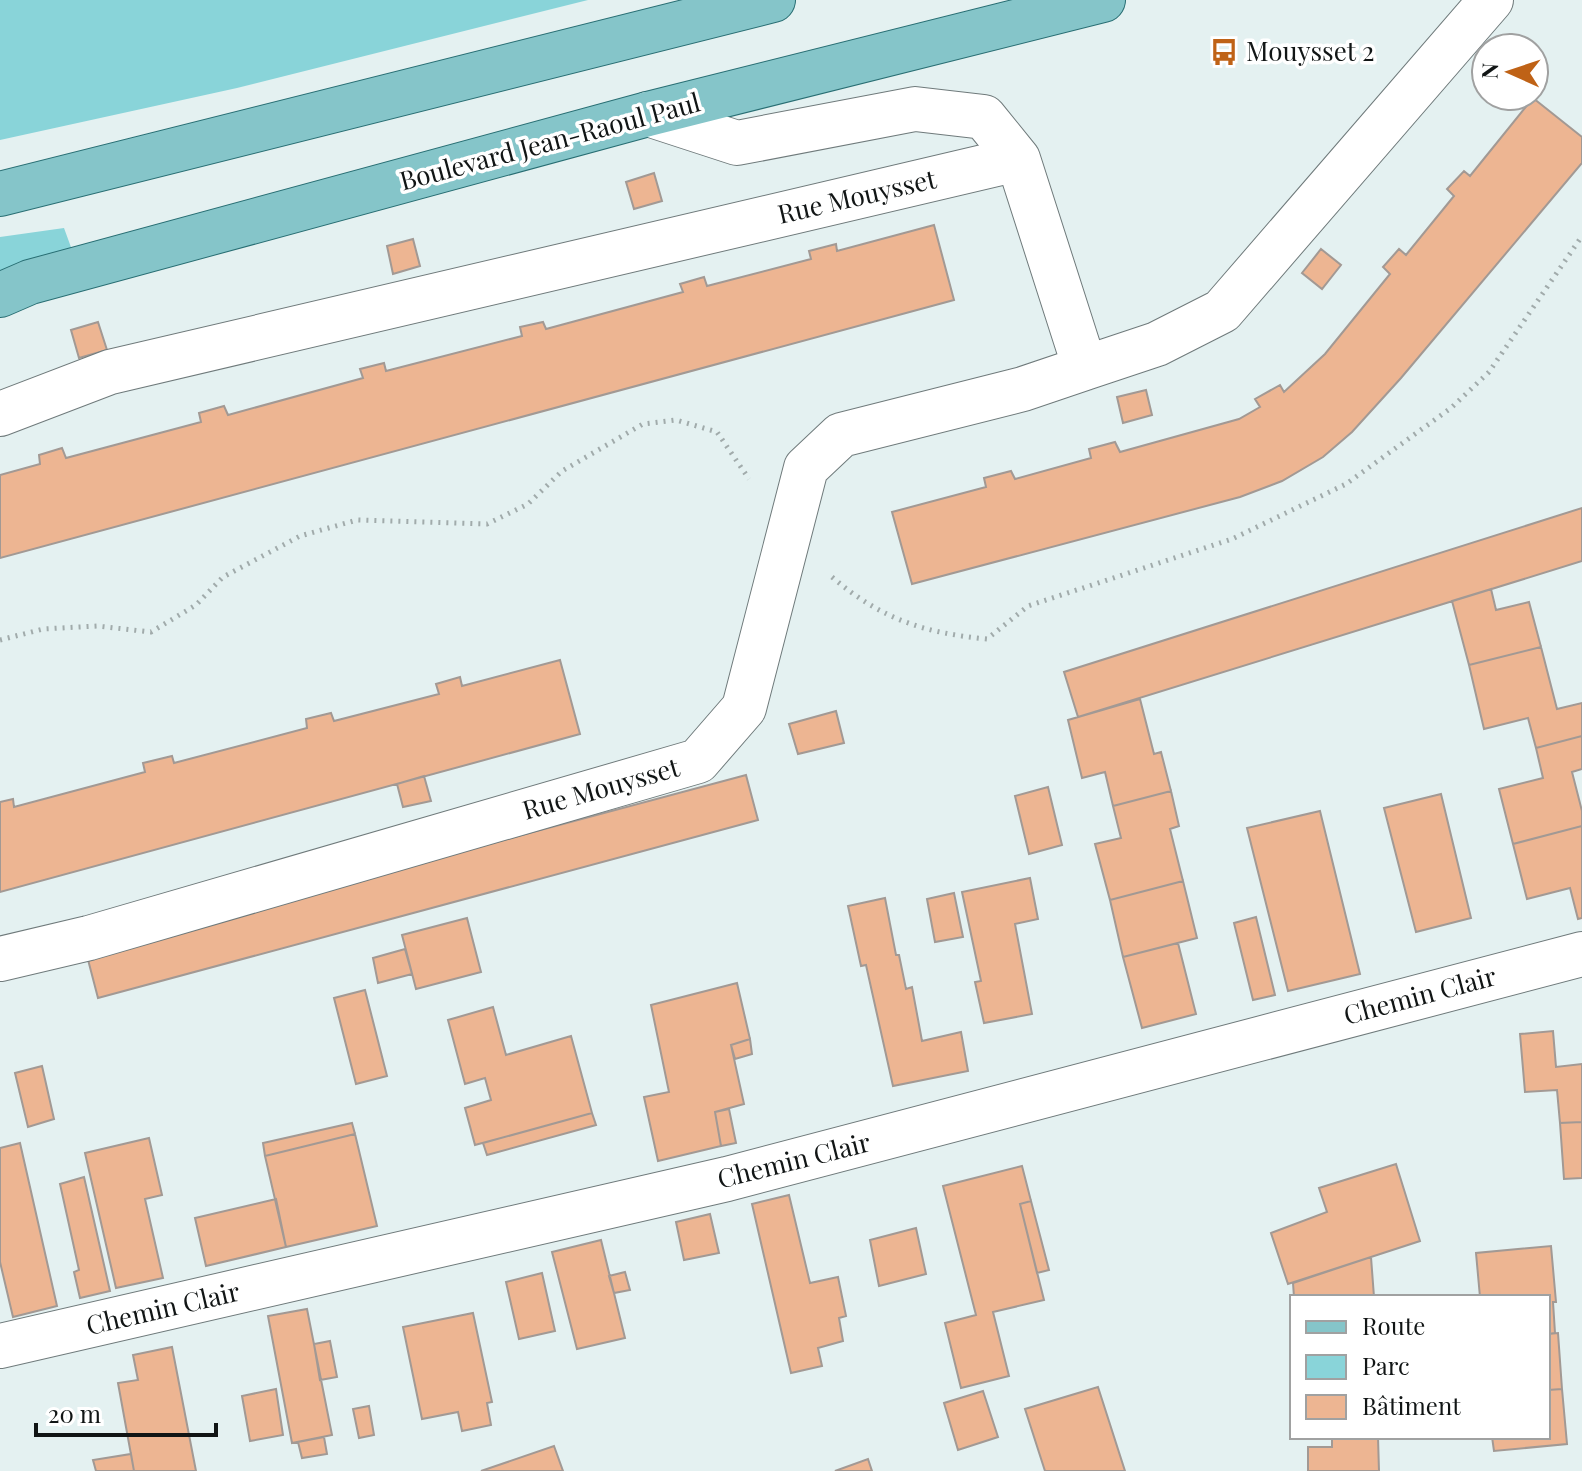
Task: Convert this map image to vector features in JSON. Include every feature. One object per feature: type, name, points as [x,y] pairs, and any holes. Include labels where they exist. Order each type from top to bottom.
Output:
[{"type":"main road","points":[[0,194],[773,0]]},
{"type":"main road","name":"Boulevard Jean-Raoul Paul","points":[[0,295],[45,278],[648,114],[1103,0]]},
{"type":"street","name":"Rue Mouysset","points":[[0,959],[89,938],[698,761],[744,708],[806,468],[841,435],[1023,389],[1157,344],[1222,311],[1491,0]]},
{"type":"street","points":[[648,114],[737,143],[915,109],[984,117],[1018,159],[1085,368]]},
{"type":"street","name":"Rue Mouysset","points":[[0,414],[110,372],[1018,159]]},
{"type":"street","name":"Chemin Clair","points":[[0,1346],[727,1179],[1582,954]]},
{"type":"green space","points":[[0,0],[588,0],[237,88],[0,140]]},
{"type":"green space","points":[[64,228],[72,250],[0,280],[0,237]]},
{"type":"building","points":[[1522,112],[1550,112],[1582,137],[1582,163],[1401,378],[1352,432],[1323,457],[1282,481],[1240,497],[912,584],[892,512],[986,487],[984,478],[1011,471],[1015,479],[1091,458],[1089,449],[1115,442],[1120,452],[1239,419],[1260,407],[1255,399],[1280,385],[1284,392],[1325,354],[1390,274],[1383,267],[1399,249],[1406,255],[1454,196],[1447,189],[1464,171],[1470,176]]},
{"type":"building","points":[[654,173],[662,201],[634,209],[626,182]]},
{"type":"building","points":[[934,225],[954,300],[0,558],[0,475],[40,464],[39,455],[62,448],[66,458],[201,422],[199,413],[224,406],[228,415],[363,378],[360,369],[384,363],[386,371],[522,336],[520,327],[543,322],[546,329],[683,292],[680,284],[704,277],[707,286],[811,259],[809,251],[836,244],[837,251]]},
{"type":"building","points":[[413,239],[420,266],[393,274],[387,246]]},
{"type":"building","points":[[1321,249],[1341,265],[1322,289],[1302,273]]},
{"type":"building","points":[[98,322],[107,350],[79,358],[71,330]]},
{"type":"building","points":[[1146,390],[1152,415],[1123,423],[1117,397]]},
{"type":"building","points":[[1582,508],[1582,561],[1078,717],[1064,672]]},
{"type":"building","points":[[1491,589],[1496,610],[1529,602],[1541,647],[1469,665],[1452,601]]},
{"type":"building","points":[[1541,647],[1557,709],[1582,703],[1582,736],[1536,748],[1528,718],[1484,729],[1469,665]]},
{"type":"building","points":[[560,660],[580,734],[0,892],[0,802],[13,799],[14,807],[145,772],[143,763],[172,756],[174,763],[307,728],[306,719],[331,713],[334,721],[439,694],[436,684],[460,677],[462,686]]},
{"type":"building","points":[[1140,699],[1154,754],[1161,752],[1171,791],[1113,806],[1105,772],[1082,778],[1068,720]]},
{"type":"building","points":[[836,711],[844,743],[798,754],[789,724]]},
{"type":"building","points":[[1582,736],[1582,769],[1572,772],[1582,811],[1582,826],[1513,844],[1499,789],[1543,778],[1536,748]]},
{"type":"building","points":[[746,775],[758,820],[98,998],[86,952]]},
{"type":"building","points":[[424,776],[431,801],[403,807],[397,784]]},
{"type":"building","points":[[1048,787],[1062,845],[1029,854],[1015,796]]},
{"type":"building","points":[[1171,791],[1179,826],[1170,829],[1183,881],[1110,900],[1095,844],[1121,838],[1113,806]]},
{"type":"building","points":[[1441,794],[1471,918],[1416,932],[1384,808]]},
{"type":"building","points":[[1320,811],[1360,974],[1288,991],[1247,828]]},
{"type":"building","points":[[1582,826],[1582,918],[1578,919],[1570,888],[1527,899],[1513,844]]},
{"type":"building","points":[[1030,878],[1038,919],[1015,924],[1032,1014],[984,1023],[975,982],[981,981],[962,892]]},
{"type":"building","points":[[1183,881],[1197,938],[1123,957],[1110,900]]},
{"type":"building","points":[[954,893],[963,937],[935,942],[927,899]]},
{"type":"building","points":[[885,898],[906,989],[912,987],[922,1041],[961,1032],[968,1071],[893,1086],[866,965],[861,966],[848,906]]},
{"type":"building","points":[[1256,917],[1275,995],[1253,1000],[1234,923]]},
{"type":"building","points":[[467,918],[481,972],[416,989],[402,935]]},
{"type":"building","points":[[1178,943],[1196,1014],[1142,1028],[1123,957]]},
{"type":"building","points":[[405,949],[412,974],[378,983],[373,958]]},
{"type":"building","points":[[737,983],[750,1039],[731,1045],[744,1104],[715,1112],[721,1146],[658,1161],[644,1097],[669,1092],[651,1005]]},
{"type":"building","points":[[365,990],[387,1076],[356,1084],[334,998]]},
{"type":"building","points":[[493,1007],[506,1055],[571,1036],[592,1113],[475,1145],[465,1108],[491,1100],[485,1078],[465,1084],[448,1020]]},
{"type":"building","points":[[1553,1031],[1556,1067],[1582,1064],[1582,1122],[1560,1123],[1557,1090],[1525,1092],[1520,1034]]},
{"type":"building","points":[[750,1039],[752,1054],[735,1059],[731,1045]]},
{"type":"building","points":[[42,1066],[54,1119],[28,1127],[15,1073]]},
{"type":"building","points":[[729,1109],[736,1143],[721,1146],[715,1112]]},
{"type":"building","points":[[592,1113],[596,1125],[487,1155],[483,1143]]},
{"type":"building","points":[[1582,1122],[1582,1178],[1564,1179],[1560,1123]]},
{"type":"building","points":[[352,1123],[355,1134],[265,1156],[263,1143]]},
{"type":"building","points":[[355,1134],[377,1226],[286,1247],[265,1156]]},
{"type":"building","points":[[149,1138],[162,1195],[145,1199],[163,1278],[116,1288],[85,1153]]},
{"type":"building","points":[[20,1143],[57,1306],[13,1317],[0,1262],[0,1148]]},
{"type":"building","points":[[1396,1164],[1420,1241],[1288,1284],[1271,1233],[1327,1212],[1319,1188]]},
{"type":"building","points":[[1022,1166],[1031,1201],[1020,1204],[1044,1300],[993,1312],[1009,1376],[961,1388],[945,1323],[976,1315],[943,1186]]},
{"type":"building","points":[[84,1177],[110,1291],[80,1298],[74,1272],[79,1270],[60,1184]]},
{"type":"building","points":[[789,1195],[810,1283],[838,1277],[846,1316],[839,1318],[843,1341],[818,1348],[822,1366],[791,1373],[752,1204]]},
{"type":"building","points":[[276,1199],[286,1247],[206,1266],[195,1218]]},
{"type":"building","points":[[1031,1201],[1049,1270],[1037,1273],[1020,1204]]},
{"type":"building","points":[[710,1214],[719,1253],[684,1260],[676,1222]]},
{"type":"building","points":[[916,1228],[926,1274],[879,1286],[870,1240]]},
{"type":"building","points":[[601,1240],[625,1338],[577,1349],[552,1252]]},
{"type":"building","points":[[1551,1246],[1556,1302],[1553,1302],[1555,1333],[1550,1334],[1550,1295],[1480,1295],[1476,1253]]},
{"type":"building","points":[[1371,1257],[1374,1295],[1294,1295],[1293,1283]]},
{"type":"building","points":[[625,1272],[630,1290],[614,1293],[609,1276]]},
{"type":"building","points":[[542,1273],[555,1331],[519,1339],[506,1282]]},
{"type":"building","points":[[307,1309],[332,1435],[292,1443],[268,1316]]},
{"type":"building","points":[[473,1313],[492,1402],[487,1403],[491,1425],[462,1431],[458,1412],[422,1419],[403,1327]]},
{"type":"building","points":[[1558,1333],[1562,1389],[1550,1390],[1550,1334]]},
{"type":"building","points":[[330,1341],[337,1377],[320,1380],[314,1344]]},
{"type":"building","points":[[172,1347],[196,1471],[134,1471],[118,1383],[138,1380],[133,1355]]},
{"type":"building","points":[[1098,1387],[1125,1471],[1045,1471],[1025,1409]]},
{"type":"building","points":[[276,1389],[283,1435],[250,1441],[242,1396]]},
{"type":"building","points":[[1562,1389],[1567,1444],[1494,1451],[1492,1439],[1550,1439],[1550,1390]]},
{"type":"building","points":[[983,1391],[998,1437],[958,1450],[944,1403]]},
{"type":"building","points":[[369,1406],[374,1435],[359,1438],[353,1409]]},
{"type":"building","points":[[324,1437],[327,1454],[302,1458],[298,1442]]},
{"type":"building","points":[[1332,1439],[1378,1439],[1379,1471],[1308,1471],[1308,1447],[1332,1447]]},
{"type":"building","points":[[554,1446],[563,1471],[481,1471]]},
{"type":"building","points":[[131,1454],[134,1471],[96,1471],[93,1460]]},
{"type":"building","points":[[868,1459],[872,1471],[835,1471]]},
{"type":"place","name":"Mouysset 2","points":[[1224,52]]}]
